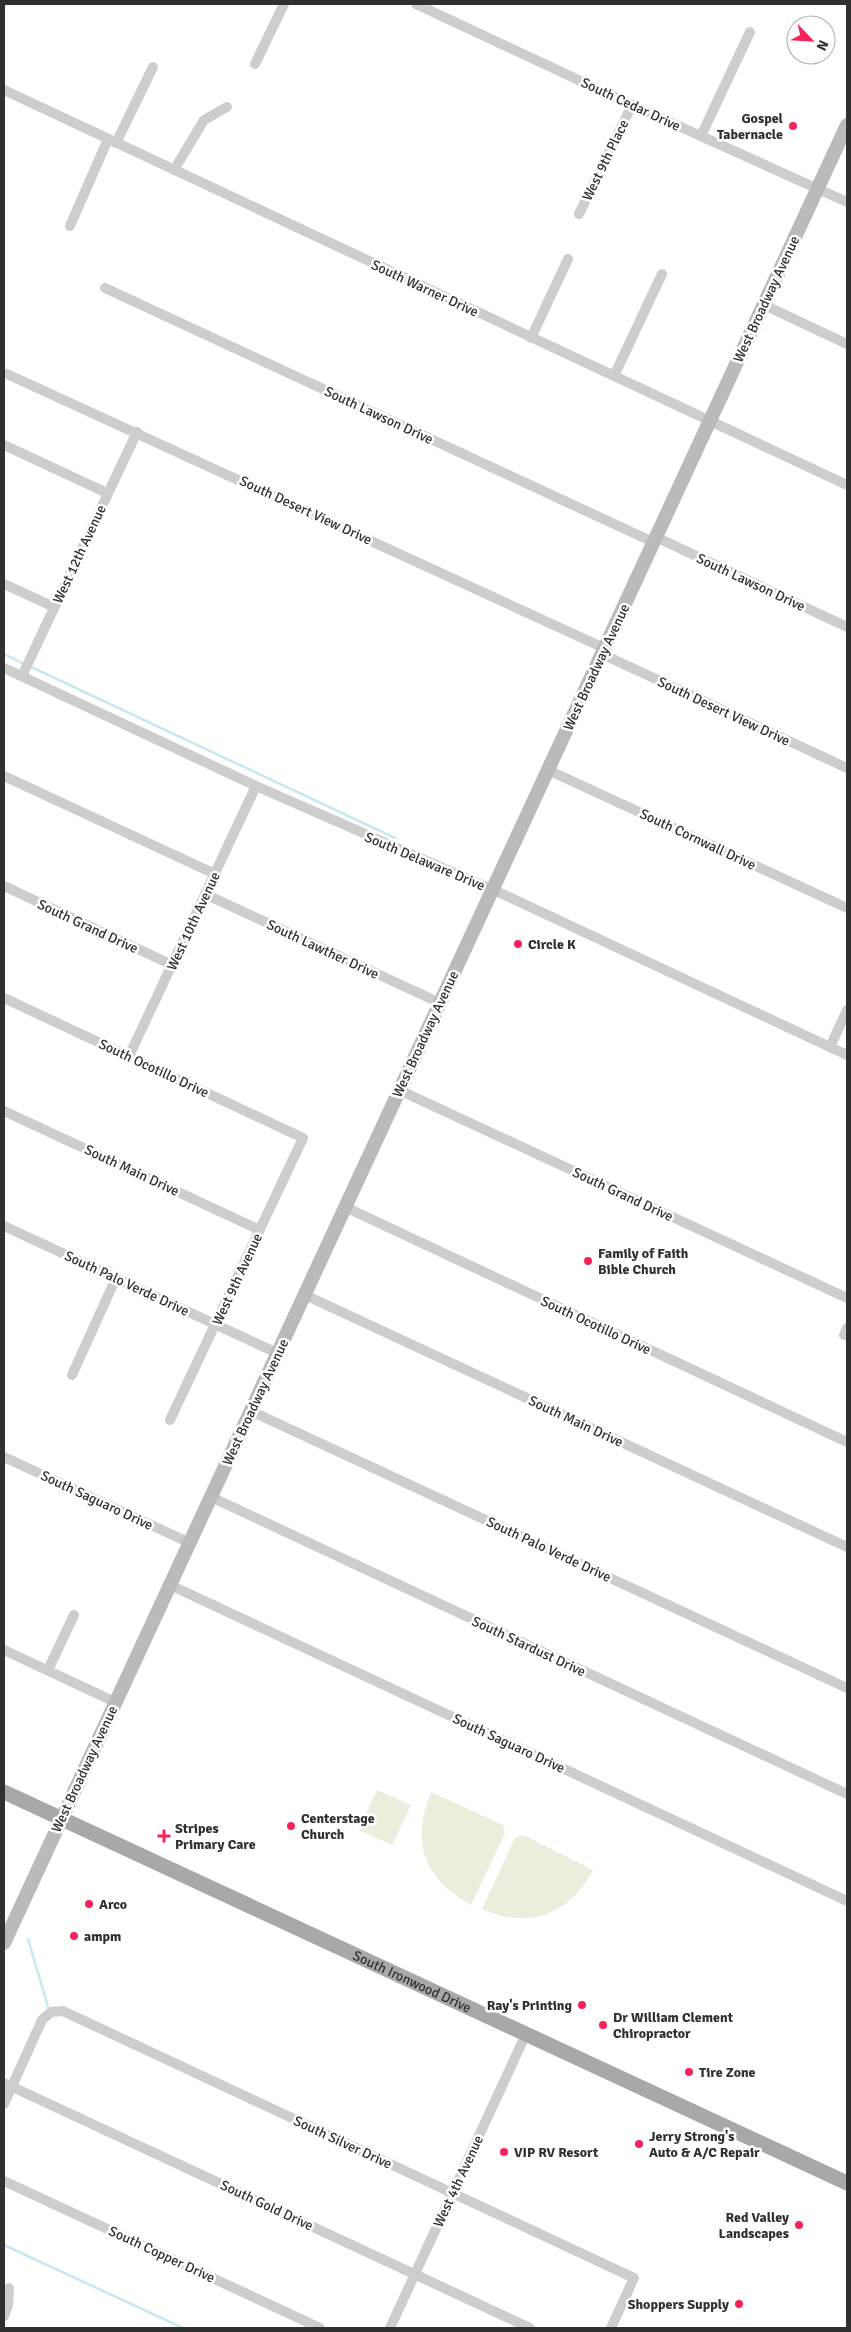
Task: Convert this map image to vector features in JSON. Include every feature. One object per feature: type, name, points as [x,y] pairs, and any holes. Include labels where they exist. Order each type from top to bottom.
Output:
[{"type":"main road","name":"West Broadway Avenue","points":[[4,1943],[847,125]]},
{"type":"main road","name":"South Ironwood Drive","points":[[4,1792],[847,2183]]},
{"type":"street","points":[[255,64],[284,4]]},
{"type":"street","name":"South Cedar Drive","points":[[416,4],[632,105],[847,202]]},
{"type":"street","points":[[701,136],[750,32]]},
{"type":"street","points":[[70,226],[112,141],[153,67]]},
{"type":"street","name":"South Warner Drive","points":[[4,90],[847,485]]},
{"type":"street","name":"West 9th Place","points":[[579,214],[632,105]]},
{"type":"street","points":[[174,170],[204,120],[227,108]]},
{"type":"street","points":[[531,338],[568,259]]},
{"type":"street","points":[[614,376],[662,274]]},
{"type":"street","name":"South Lawson Drive","points":[[105,288],[847,627]]},
{"type":"street","points":[[764,305],[847,344]]},
{"type":"street","name":"South Desert View Drive","points":[[7,374],[136,432],[603,651],[847,768]]},
{"type":"street","name":"West 12th Avenue","points":[[26,669],[136,432]]},
{"type":"street","points":[[4,445],[107,493]]},
{"type":"street","points":[[4,584],[54,608]]},
{"type":"street","name":"South Delaware Drive","points":[[4,668],[26,669],[256,786],[492,890],[847,1055]]},
{"type":"street","name":"South Cornwall Drive","points":[[548,770],[847,908]]},
{"type":"street","points":[[4,776],[215,874]]},
{"type":"street","name":"West 10th Avenue","points":[[129,1056],[256,786]]},
{"type":"street","name":"South Grand Drive","points":[[4,886],[172,965]]},
{"type":"street","name":"South Lawther Drive","points":[[205,894],[440,1003]]},
{"type":"street","name":"South Ocotillo Drive","points":[[4,998],[303,1138]]},
{"type":"street","points":[[830,1047],[847,1010]]},
{"type":"street","name":"South Grand Drive","points":[[399,1090],[847,1298]]},
{"type":"street","name":"South Main Drive","points":[[4,1111],[260,1230]]},
{"type":"street","name":"West 9th Avenue","points":[[170,1420],[303,1138]]},
{"type":"street","name":"South Ocotillo Drive","points":[[345,1207],[847,1442]]},
{"type":"street","name":"South Palo Verde Drive","points":[[4,1226],[278,1353]]},
{"type":"street","points":[[72,1375],[116,1278]]},
{"type":"street","name":"South Main Drive","points":[[305,1295],[847,1547]]},
{"type":"street","name":"South Palo Verde Drive","points":[[251,1410],[847,1688]]},
{"type":"street","name":"South Saguaro Drive","points":[[4,1457],[190,1543]]},
{"type":"street","name":"South Stardust Drive","points":[[211,1497],[847,1794]]},
{"type":"street","name":"South Saguaro Drive","points":[[170,1585],[847,1901]]},
{"type":"street","points":[[48,1670],[74,1615]]},
{"type":"street","points":[[4,1650],[115,1702]]},
{"type":"street","name":"South Silver Drive","points":[[8,2085],[42,2020],[52,2012],[63,2011],[634,2278],[611,2328]]},
{"type":"street","name":"West 4th Avenue","points":[[390,2328],[526,2034]]},
{"type":"street","points":[[4,2104],[8,2085]]},
{"type":"street","name":"South Gold Drive","points":[[8,2085],[530,2328]]},
{"type":"street","name":"South Copper Drive","points":[[4,2181],[320,2328]]},
{"type":"street","points":[[4,2316],[8,2305],[8,2288]]},
{"type":"green space","points":[[377,1790],[411,1805],[392,1845],[359,1830]]},
{"type":"green space","points":[[431,1792],[503,1825],[505,1833],[471,1905],[442,1883],[432,1871],[426,1858],[422,1843],[422,1827]]},
{"type":"green space","points":[[523,1835],[593,1870],[572,1898],[560,1908],[546,1914],[531,1918],[516,1918],[482,1909],[515,1838]]},
{"type":"waterway","points":[[4,654],[24,664]]},
{"type":"waterway","points":[[29,666],[395,838]]},
{"type":"waterway","points":[[28,1939],[48,2007]]},
{"type":"waterway","points":[[4,2245],[183,2328]]},
{"type":"place","name":"Gospel Tabernacle","points":[[793,126]]},
{"type":"place","name":"Circle K","points":[[518,944]]},
{"type":"place","name":"Family of Faith Bible Church","points":[[588,1261]]},
{"type":"place","name":"Centerstage Church","points":[[291,1826]]},
{"type":"place","name":"Stripes Primary Care","points":[[164,1836]]},
{"type":"place","name":"Arco","points":[[89,1904]]},
{"type":"place","name":"ampm","points":[[74,1936]]},
{"type":"place","name":"Ray's Printing","points":[[582,2005]]},
{"type":"place","name":"Dr William Clement Chiropractor","points":[[603,2025]]},
{"type":"place","name":"Tire Zone","points":[[689,2072]]},
{"type":"place","name":"Jerry Strong's Auto & A/C Repair","points":[[639,2144]]},
{"type":"place","name":"VIP RV Resort","points":[[504,2152]]},
{"type":"place","name":"Red Valley Landscapes","points":[[799,2225]]},
{"type":"place","name":"Shoppers Supply","points":[[739,2304]]}]
